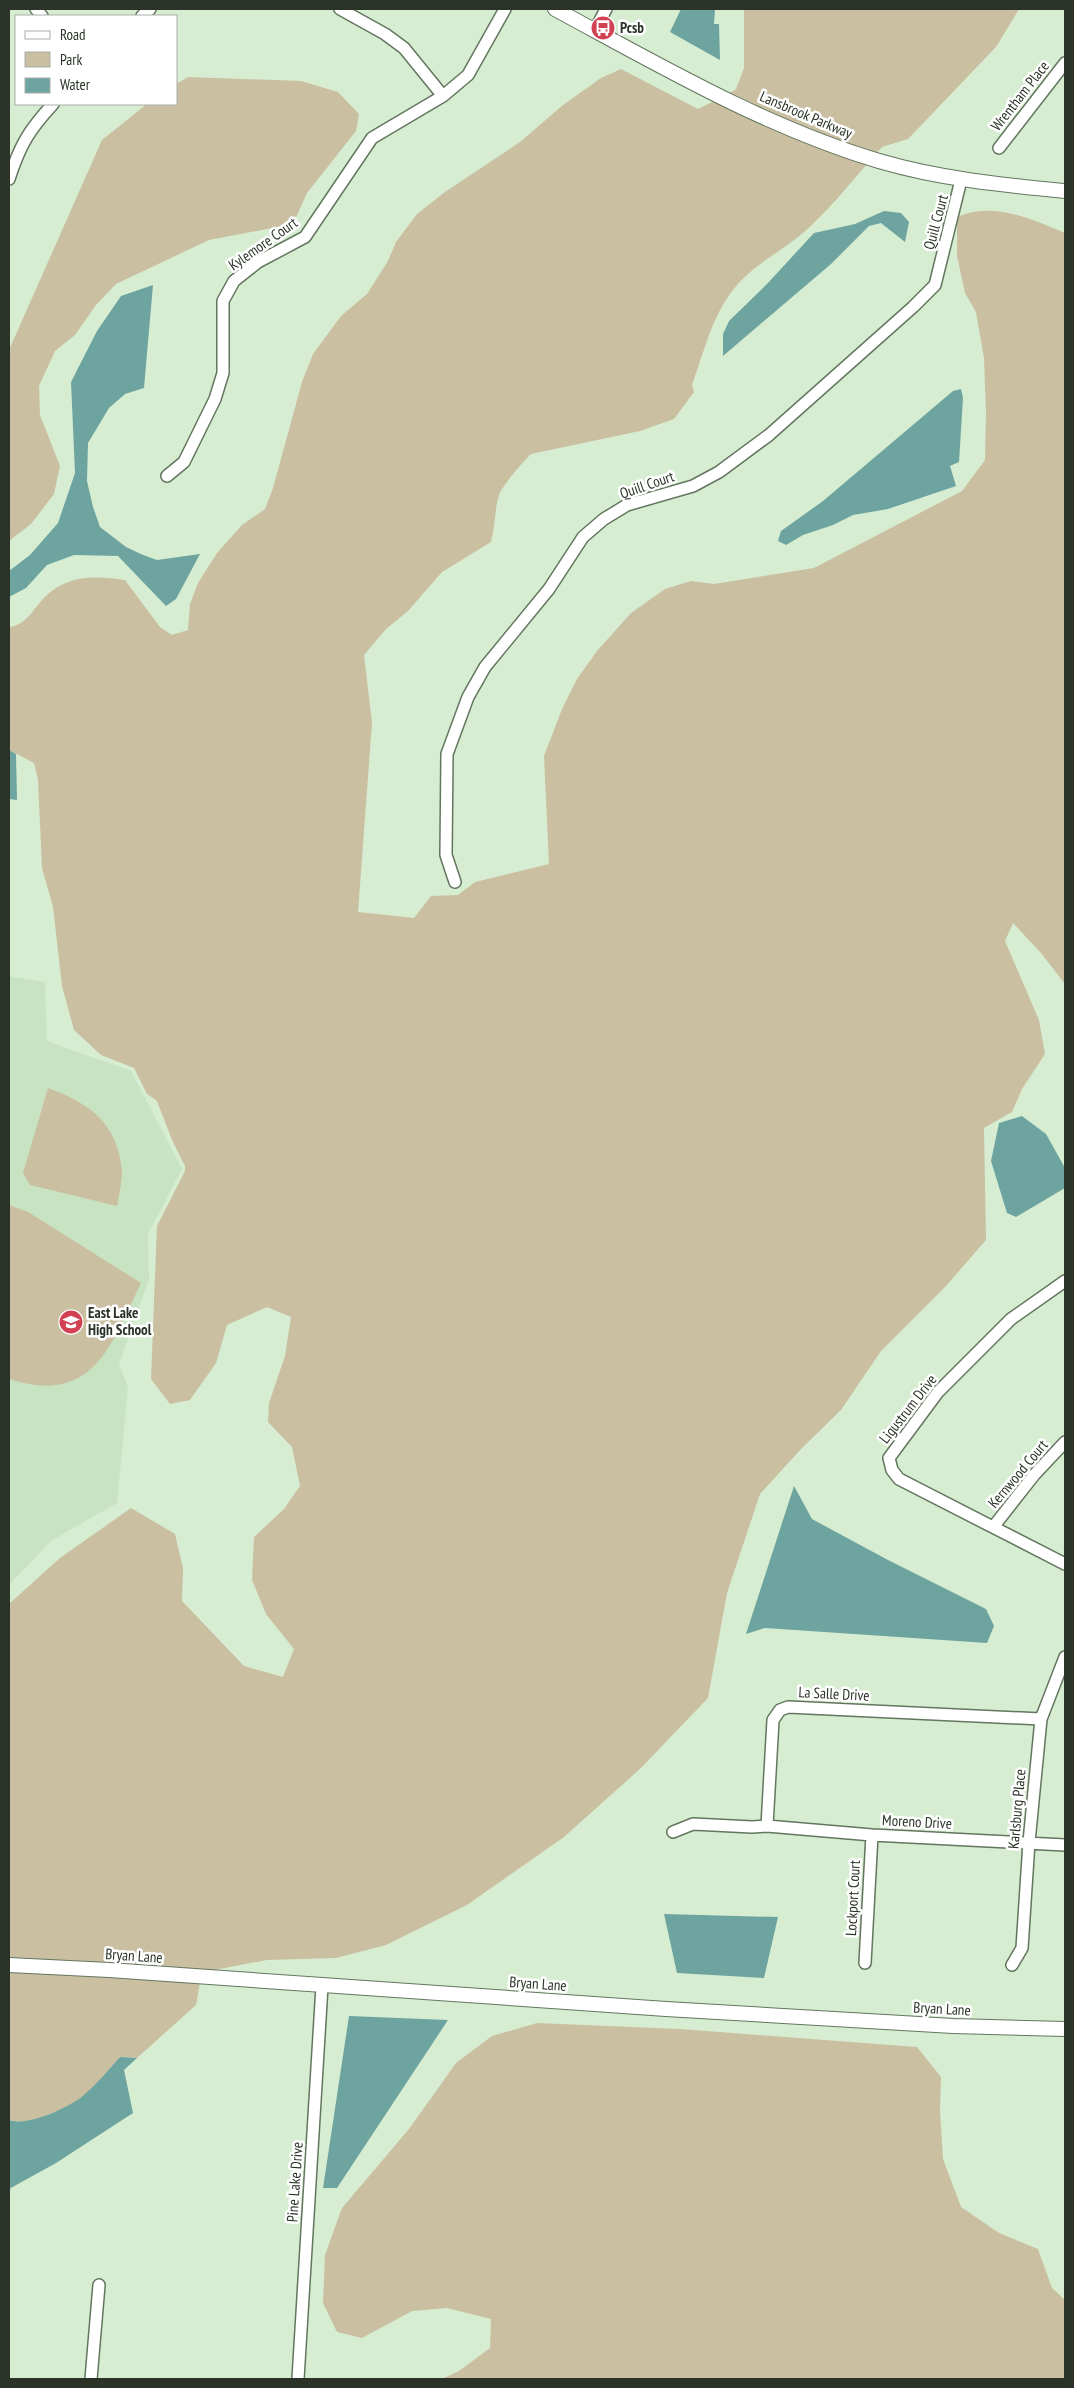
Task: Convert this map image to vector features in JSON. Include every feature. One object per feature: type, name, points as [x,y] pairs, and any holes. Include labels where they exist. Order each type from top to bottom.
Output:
[{"type":"street","points":[[340,9],[385,34],[404,48],[443,96]]},
{"type":"street","name":"Kylemore Court","points":[[167,476],[184,462],[215,398],[223,373],[223,301],[234,281],[258,262],[305,237],[372,138],[443,96],[468,75],[505,9]]},
{"type":"street","name":"Lansbrook Parkway","points":[[555,9],[709,91],[825,143],[880,161],[961,180],[1065,191]]},
{"type":"street","points":[[595,30],[606,9]]},
{"type":"street","name":"Wrentham Place","points":[[999,148],[1065,63]]},
{"type":"street","points":[[9,179],[16,157],[31,128],[52,105]]},
{"type":"street","name":"Quill Court","points":[[455,882],[446,855],[447,754],[468,697],[485,667],[549,589],[583,537],[604,519],[627,505],[694,486],[719,472],[769,435],[913,307],[935,285],[961,180]]},
{"type":"street","name":"Ligustrum Drive","points":[[1065,1281],[1011,1319],[938,1392],[889,1458],[892,1470],[899,1479],[1065,1564]]},
{"type":"street","name":"Kernwood Court","points":[[994,1526],[1034,1475],[1065,1442]]},
{"type":"street","name":"Karlsburg Place","points":[[1012,1966],[1022,1948],[1029,1842],[1041,1720],[1065,1657]]},
{"type":"street","name":"La Salle Drive","points":[[767,1826],[773,1720],[780,1710],[788,1707],[1041,1720]]},
{"type":"street","points":[[673,1832],[693,1824],[767,1826]]},
{"type":"street","name":"Moreno Drive","points":[[767,1826],[872,1835],[1065,1845]]},
{"type":"street","name":"Lockport Court","points":[[865,1963],[872,1835]]},
{"type":"street","name":"Bryan Lane","points":[[9,1965],[933,2025],[1065,2030]]},
{"type":"street","name":"Pine Lake Drive","points":[[298,2379],[322,1986]]},
{"type":"street","points":[[91,2379],[99,2285]]},
{"type":"shaded area","name":"East Lake High School","points":[[9,976],[45,982],[47,1041],[131,1071],[182,1169],[148,1234],[149,1279],[119,1364],[128,1387],[117,1503],[51,1541],[9,1585]]},
{"type":"green space","points":[[744,9],[1019,9],[996,47],[908,139],[882,147],[876,154],[827,137],[728,94],[736,89],[744,68]]},
{"type":"green space","points":[[621,69],[698,109],[716,100],[868,163],[812,225],[794,241],[755,268],[730,294],[723,304],[708,338],[692,385],[694,392],[674,419],[640,431],[531,454],[501,490],[491,542],[442,572],[408,611],[386,629],[364,655],[372,723],[358,912],[414,918],[431,896],[458,895],[475,882],[549,864],[544,756],[562,709],[577,679],[597,651],[631,613],[665,589],[691,581],[714,584],[814,568],[962,491],[985,460],[986,413],[984,358],[976,312],[965,293],[957,256],[957,217],[984,211],[998,211],[1039,222],[1065,233],[1065,984],[1041,953],[1013,923],[1005,941],[1039,1020],[1045,1054],[1022,1089],[1012,1112],[984,1128],[986,1240],[946,1286],[881,1351],[841,1410],[802,1448],[760,1494],[727,1593],[708,1698],[641,1768],[564,1837],[467,1905],[386,1945],[336,1958],[267,1960],[204,1972],[9,1960],[9,1604],[60,1558],[131,1508],[175,1534],[183,1568],[182,1601],[244,1666],[283,1677],[294,1649],[266,1614],[252,1580],[254,1537],[284,1509],[300,1486],[292,1447],[268,1422],[269,1403],[285,1356],[291,1317],[267,1307],[227,1325],[216,1363],[190,1400],[170,1404],[151,1379],[157,1226],[185,1171],[185,1166],[172,1140],[157,1101],[147,1094],[134,1068],[101,1055],[74,1030],[62,986],[53,907],[42,868],[38,780],[34,763],[9,750],[9,627],[26,619],[43,598],[57,587],[75,580],[94,577],[125,580],[160,627],[172,635],[188,630],[190,604],[198,583],[217,553],[242,525],[265,509],[273,488],[302,382],[313,354],[341,316],[367,294],[388,261],[396,242],[417,214],[445,192],[520,142],[563,105],[601,78]]},
{"type":"green space","points":[[188,77],[301,81],[338,92],[359,114],[356,131],[307,193],[293,224],[209,240],[116,284],[96,305],[75,335],[55,351],[39,386],[40,415],[60,466],[54,494],[31,524],[9,541],[9,350],[102,140],[146,105],[178,105],[178,83]]},
{"type":"green space","points":[[48,1088],[89,1108],[108,1128],[115,1140],[122,1171],[117,1206],[30,1185],[23,1173]]},
{"type":"green space","points":[[9,1205],[28,1212],[141,1283],[120,1328],[95,1365],[80,1377],[61,1384],[38,1385],[9,1379]]},
{"type":"green space","points":[[9,1971],[200,1982],[196,2005],[137,2058],[120,2057],[85,2095],[70,2105],[48,2115],[27,2121],[17,2121],[9,2120]]},
{"type":"green space","points":[[537,2023],[680,2029],[917,2047],[941,2077],[940,2111],[943,2159],[961,2207],[999,2233],[1038,2249],[1052,2288],[1065,2300],[1065,2379],[442,2379],[459,2371],[490,2348],[491,2319],[447,2308],[412,2311],[362,2338],[337,2332],[323,2303],[325,2255],[342,2208],[409,2129],[456,2063],[492,2036]]},
{"type":"water","points":[[681,9],[715,9],[714,24],[719,24],[720,60],[670,32]]},
{"type":"water","points":[[884,211],[901,213],[909,222],[905,242],[881,223],[869,226],[831,264],[723,356],[723,334],[729,321],[767,284],[814,233],[855,224]]},
{"type":"water","points":[[153,285],[144,388],[125,394],[109,408],[88,443],[87,481],[100,527],[126,547],[157,560],[200,554],[176,599],[166,606],[118,556],[74,555],[47,565],[26,588],[9,597],[9,571],[30,555],[58,523],[75,473],[71,382],[97,331],[121,296]]},
{"type":"water","points":[[961,389],[963,398],[959,462],[950,466],[956,486],[888,509],[853,515],[833,525],[803,535],[786,545],[778,541],[781,531],[823,501],[953,391]]},
{"type":"water","points":[[9,750],[16,754],[17,800],[9,799]]},
{"type":"water","points":[[1022,1116],[1046,1134],[1065,1168],[1065,1188],[1016,1217],[1007,1213],[991,1161],[999,1123]]},
{"type":"water","points":[[794,1486],[812,1519],[888,1560],[986,1609],[994,1626],[987,1643],[765,1628],[746,1634]]},
{"type":"water","points":[[664,1914],[778,1917],[764,1978],[677,1973]]},
{"type":"water","points":[[349,2016],[448,2020],[337,2188],[323,2188]]},
{"type":"water","points":[[120,2057],[137,2058],[124,2070],[133,2113],[56,2163],[9,2189],[9,2120],[26,2121],[70,2105],[90,2090]]},
{"type":"place","name":"Pcsb","points":[[603,28]]},
{"type":"place","name":"East Lake High School","points":[[71,1322]]}]
